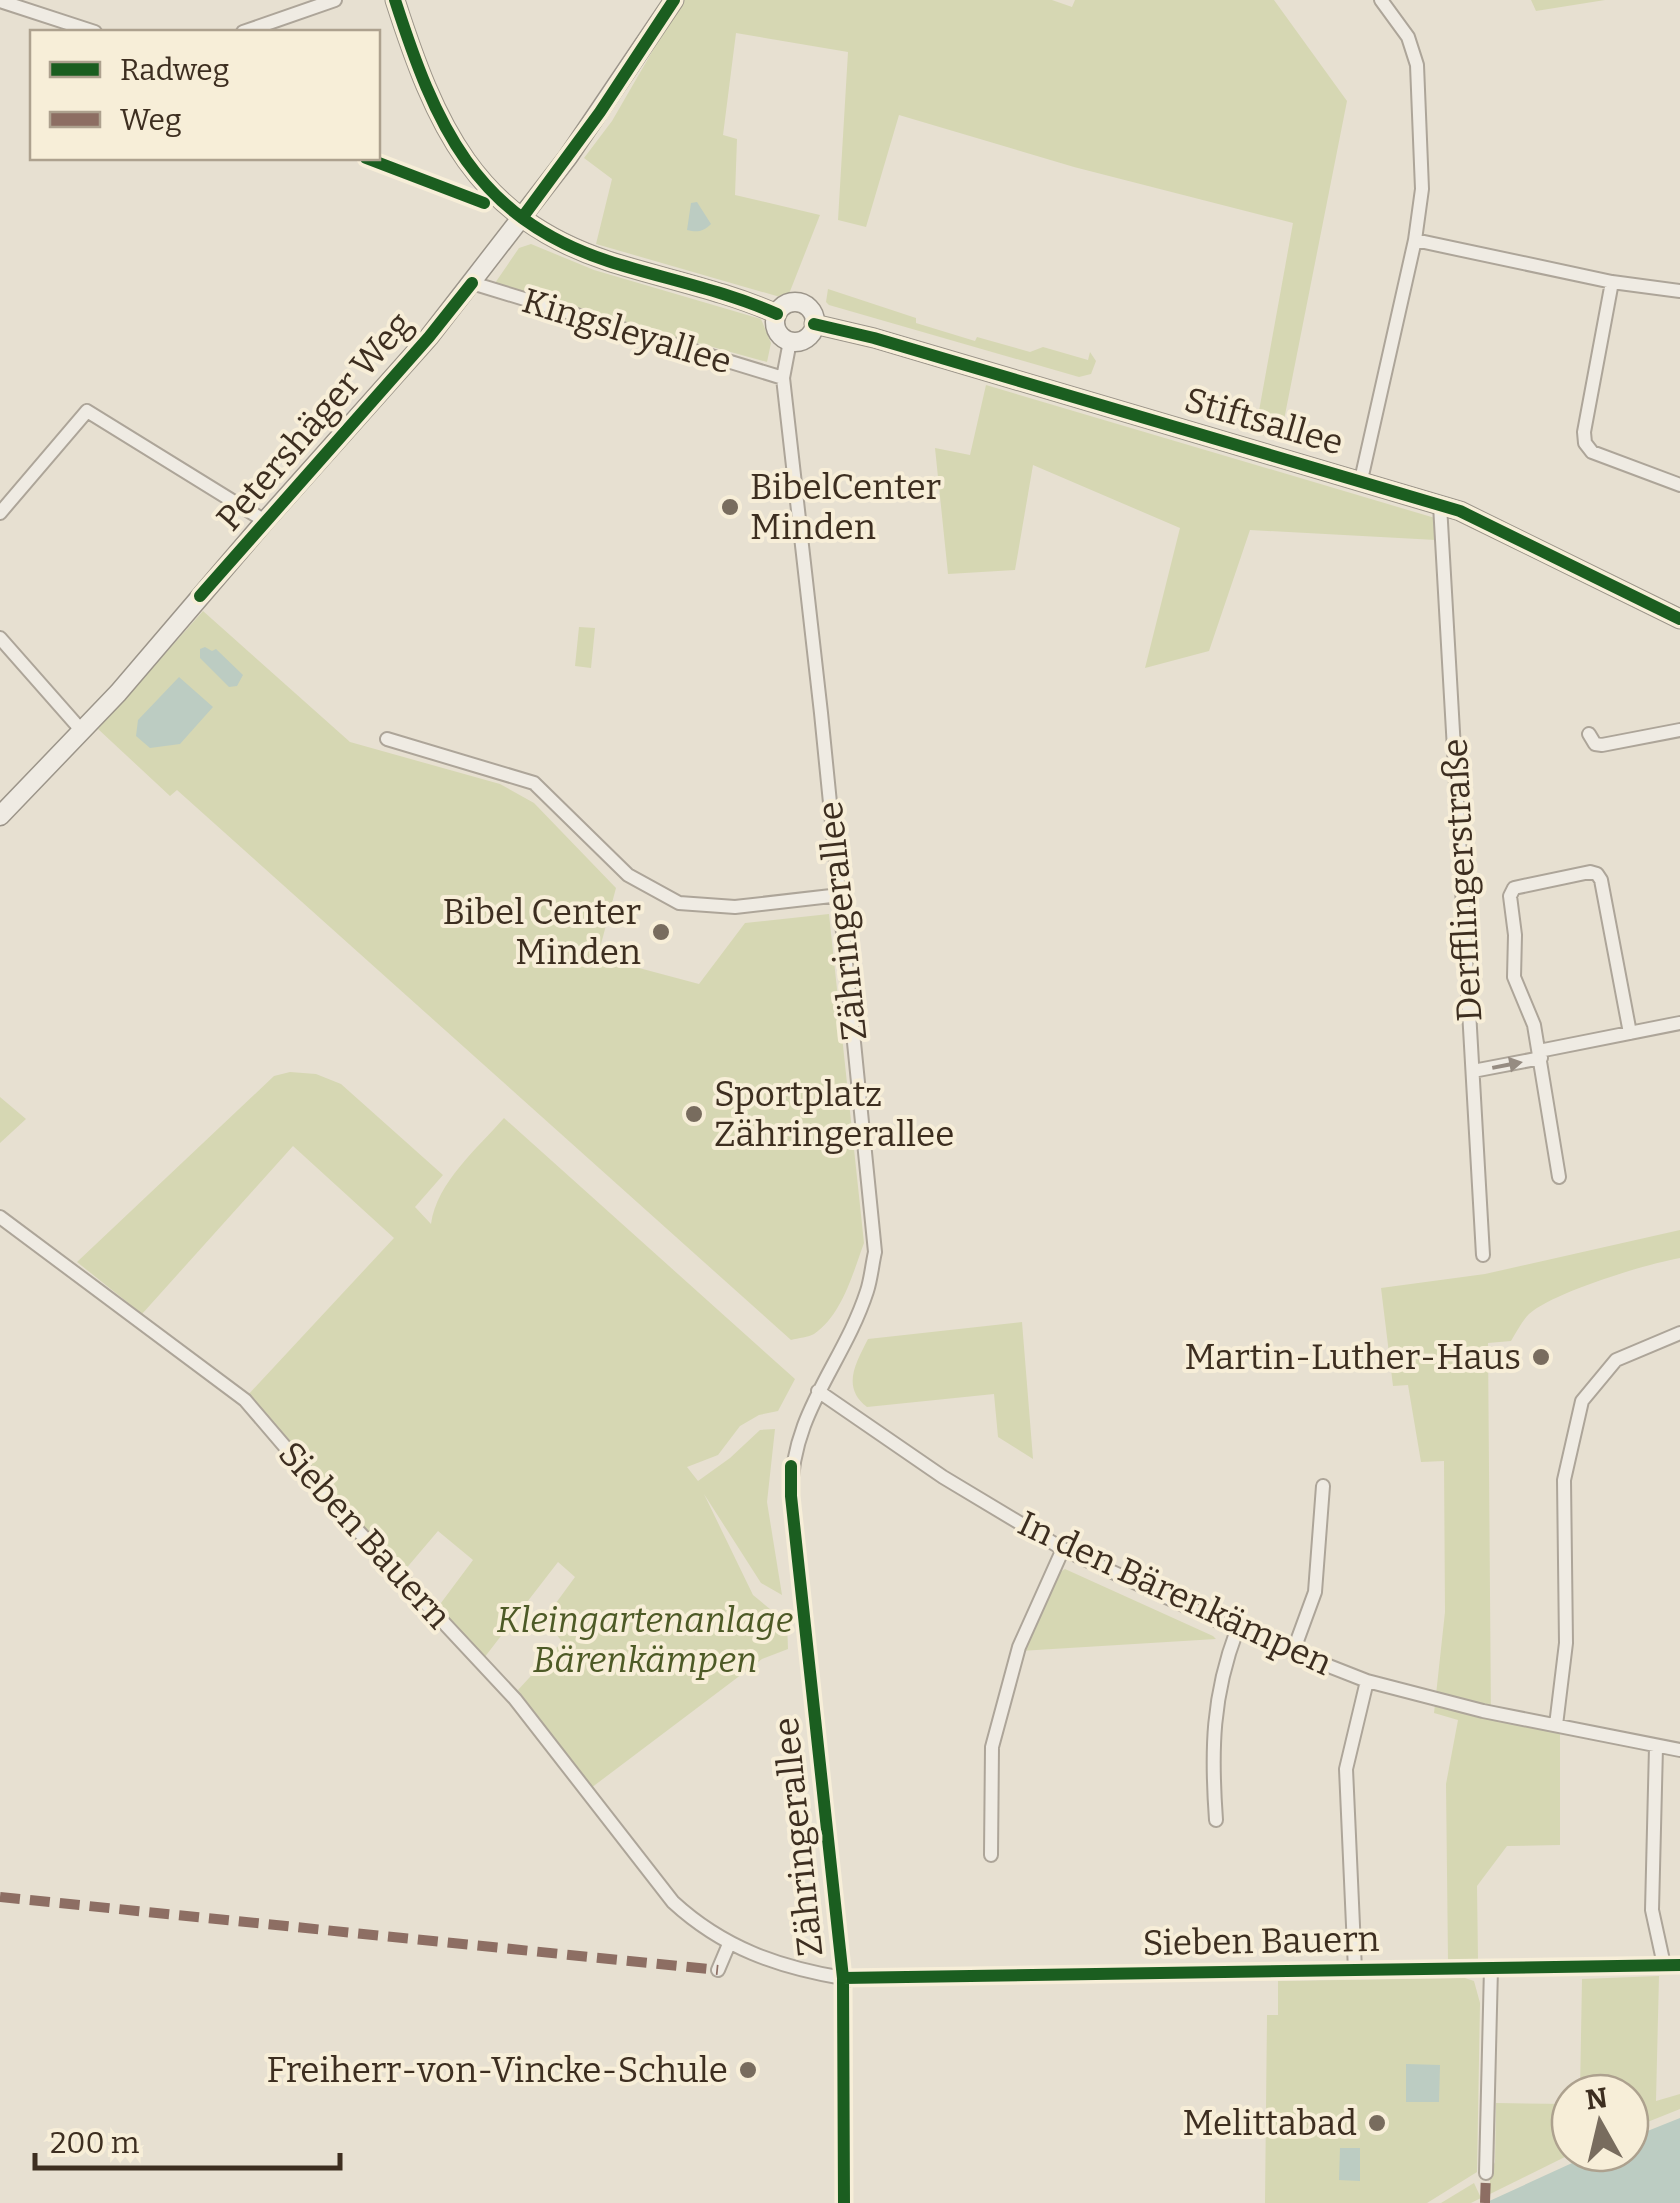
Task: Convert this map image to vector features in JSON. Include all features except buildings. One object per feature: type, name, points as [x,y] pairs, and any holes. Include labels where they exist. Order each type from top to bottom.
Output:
[{"type":"main road","points":[[395,0],[436,115],[478,177],[522,218],[550,237],[604,260],[777,314]]},
{"type":"main road","name":"Petershäger Weg","points":[[0,816],[82,731],[430,338],[600,112],[674,0]]},
{"type":"main road","points":[[790,303],[802,303],[812,311],[814,324],[806,338],[790,341],[777,330],[777,314],[790,303]]},
{"type":"main road","name":"Stiftsallee","points":[[814,324],[874,338],[1440,505],[1502,530],[1680,620]]},
{"type":"street","points":[[250,30],[335,0]]},
{"type":"street","points":[[1361,480],[1415,240],[1423,168],[1418,75],[1408,37],[1380,0]]},
{"type":"street","points":[[2,1],[89,30]]},
{"type":"street","points":[[1415,240],[1612,282],[1680,291]]},
{"type":"street","points":[[1612,282],[1584,443],[1592,452],[1680,485]]},
{"type":"street","name":"Kingsleyallee","points":[[472,283],[782,378]]},
{"type":"street","name":"Zähringerallee","points":[[790,341],[782,378],[875,1252],[866,1292],[818,1391],[790,1466],[790,1496],[844,1978],[844,2203]]},
{"type":"street","points":[[0,514],[87,411],[265,521]]},
{"type":"street","name":"Derfflingerstraße","points":[[1440,505],[1482,1255]]},
{"type":"street","points":[[0,638],[82,731]]},
{"type":"street","points":[[1589,734],[1594,744],[1602,745],[1680,730]]},
{"type":"street","points":[[387,739],[534,783],[628,874],[679,903],[736,907],[840,895]]},
{"type":"street","points":[[1559,1177],[1532,1017],[1514,977],[1515,925],[1510,896],[1514,888],[1590,872],[1597,874],[1630,1033]]},
{"type":"street","points":[[1473,1071],[1680,1022]]},
{"type":"street","name":"Sieben Bauern","points":[[0,1217],[245,1400],[346,1518],[516,1699],[673,1902],[698,1925],[770,1963],[844,1978],[1680,1965]]},
{"type":"street","points":[[1556,1725],[1566,1642],[1564,1480],[1582,1401],[1616,1360],[1680,1333]]},
{"type":"street","name":"In den Bärenkämpen","points":[[818,1391],[943,1477],[1063,1549],[1237,1630],[1367,1682],[1483,1711],[1680,1750]]},
{"type":"street","points":[[1293,1652],[1318,1576],[1323,1486]]},
{"type":"street","points":[[991,1855],[992,1747],[1019,1647],[1063,1549]]},
{"type":"street","points":[[1216,1820],[1211,1755],[1214,1717],[1220,1681],[1237,1630]]},
{"type":"street","points":[[1356,1970],[1346,1769],[1367,1682]]},
{"type":"street","points":[[1656,1747],[1652,1910],[1664,1965]]},
{"type":"street","points":[[718,1970],[729,1944]]},
{"type":"street","points":[[1486,2173],[1491,1968]]},
{"type":"green space","points":[[682,0],[1052,0],[1072,7],[1075,0],[1274,0],[1347,101],[1280,440],[1255,433],[1293,223],[1074,167],[899,115],[866,227],[838,220],[848,52],[736,33],[723,135],[737,139],[735,195],[820,215],[787,299],[596,244],[612,179],[584,158],[612,121]]},
{"type":"green space","points":[[1531,0],[1605,0],[1536,11]]},
{"type":"green space","points":[[531,244],[594,270],[761,319],[771,343],[767,362],[493,286],[519,248]]},
{"type":"green space","points":[[828,289],[975,341],[977,337],[1030,352],[1043,347],[1088,360],[1090,352],[1096,361],[1091,374],[1079,377],[829,305]]},
{"type":"green space","points":[[986,385],[1435,518],[1436,540],[1250,530],[1209,651],[1145,668],[1180,528],[1033,465],[1015,570],[948,574],[935,448],[970,455]]},
{"type":"green space","name":"Sportplatz Zähringerallee","points":[[203,611],[350,742],[500,784],[534,803],[616,888],[601,944],[624,964],[699,984],[745,923],[829,914],[864,1243],[845,1293],[824,1326],[812,1335],[791,1340],[177,790],[170,796],[98,729]]},
{"type":"green space","points":[[579,627],[595,628],[591,668],[575,666]]},
{"type":"green space","name":"Kleingartenanlage Bärenkämpen","points":[[290,1072],[316,1074],[341,1084],[443,1175],[415,1207],[431,1224],[450,1180],[504,1118],[795,1379],[778,1411],[759,1415],[740,1426],[718,1455],[687,1467],[698,1481],[760,1430],[775,1429],[767,1502],[782,1595],[761,1583],[704,1494],[753,1595],[787,1623],[788,1649],[762,1659],[591,1788],[518,1690],[562,1642],[545,1618],[575,1577],[558,1562],[484,1658],[438,1607],[473,1560],[438,1531],[404,1571],[247,1396],[394,1238],[293,1146],[142,1314],[77,1262],[274,1076]]},
{"type":"green space","points":[[0,1097],[26,1119],[0,1143]]},
{"type":"green space","points":[[1680,1230],[1680,1258],[1558,1297],[1529,1314],[1511,1341],[1488,1343],[1491,1719],[1560,1732],[1560,1845],[1507,1846],[1477,1886],[1478,1960],[1448,1961],[1446,1784],[1458,1720],[1434,1713],[1445,1612],[1444,1461],[1421,1462],[1408,1385],[1393,1386],[1381,1288],[1485,1274]]},
{"type":"green space","points":[[1022,1322],[1033,1459],[998,1437],[994,1394],[867,1407],[854,1391],[853,1375],[868,1339]]},
{"type":"green space","points":[[1065,1569],[1216,1639],[1020,1651],[1057,1574]]},
{"type":"green space","points":[[1659,1976],[1656,2101],[1680,2094],[1680,2109],[1650,2121],[1650,2073],[1580,2073],[1582,1979]]},
{"type":"green space","name":"Melittabad","points":[[1278,1981],[1474,1981],[1480,2003],[1477,2172],[1427,2203],[1265,2203],[1267,2015],[1278,2015]]},
{"type":"green space","points":[[1496,2103],[1550,2104],[1550,2164],[1490,2194],[1490,2173],[1495,2162]]},
{"type":"green space","points":[[1474,2183],[1481,2198],[1471,2203],[1441,2203]]},
{"type":"shaded area","points":[[697,202],[711,224],[700,231],[687,230],[691,203]]},
{"type":"shaded area","points":[[200,649],[216,649],[243,675],[237,686],[229,687],[200,658]]},
{"type":"shaded area","points":[[179,677],[213,707],[180,744],[150,748],[136,736],[138,720]]},
{"type":"shaded area","points":[[1406,2064],[1440,2065],[1439,2102],[1406,2102]]},
{"type":"shaded area","points":[[1680,2118],[1680,2203],[1485,2203],[1550,2173],[1650,2173],[1650,2130]]},
{"type":"shaded area","points":[[1340,2148],[1360,2148],[1360,2181],[1339,2180]]},
{"type":"marked path","points":[[0,1897],[718,1970]]},
{"type":"marked path","points":[[1485,2203],[1486,2173]]},
{"type":"cycle path","points":[[395,0],[426,87],[445,125],[492,192],[524,219],[562,242],[608,261],[715,291],[777,314]]},
{"type":"cycle path","points":[[522,218],[600,112],[674,0]]},
{"type":"cycle path","points":[[371,160],[484,203]]},
{"type":"cycle path","points":[[200,596],[472,283]]},
{"type":"cycle path","points":[[814,324],[874,338],[1460,511],[1680,619]]},
{"type":"cycle path","points":[[791,1466],[791,1496],[843,1978],[844,2203]]},
{"type":"cycle path","points":[[843,1978],[1680,1965]]},
{"type":"place","name":"BibelCenter Minden","points":[[730,507]]},
{"type":"place","name":"Bibel Center Minden","points":[[661,932]]},
{"type":"place","name":"Sportplatz Zähringerallee","points":[[694,1114]]},
{"type":"place","name":"Martin-Luther-Haus","points":[[1541,1357]]},
{"type":"place","name":"Freiherr-von-Vincke-Schule","points":[[748,2070]]},
{"type":"place","name":"Melittabad","points":[[1377,2123]]}]
